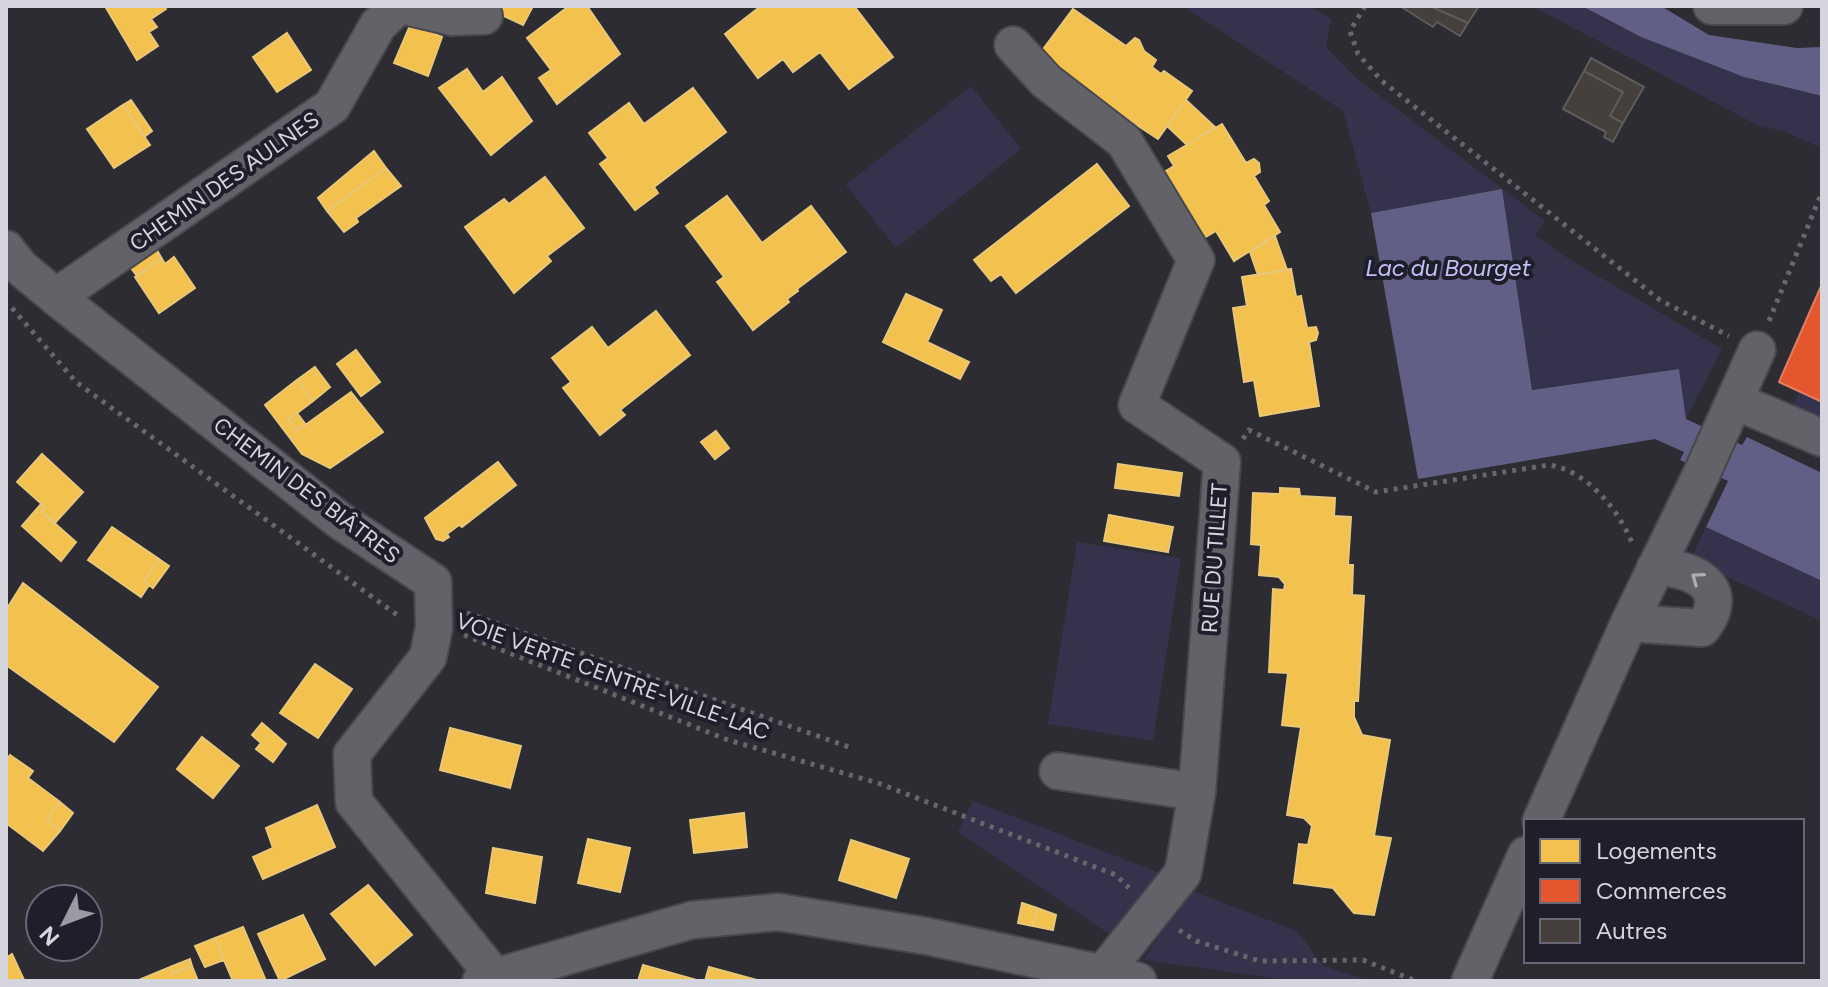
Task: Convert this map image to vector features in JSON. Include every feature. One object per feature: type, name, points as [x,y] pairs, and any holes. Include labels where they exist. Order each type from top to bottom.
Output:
[{"type":"street","name":"CHEMIN DES AULNES","points":[[56,297],[332,106],[378,25],[398,6]]},
{"type":"street","points":[[405,6],[452,17],[484,16]]},
{"type":"street","points":[[1716,7],[1784,6]]},
{"type":"street","name":"RUE DU TILLET","points":[[1013,45],[1046,81],[1124,141],[1196,260],[1137,405],[1222,462],[1197,792],[1183,873],[1099,978]]},
{"type":"street","name":"CHEMIN DES BIÂTRES","points":[[11,265],[339,520],[433,582],[434,628],[428,657],[352,754],[354,802],[488,978]]},
{"type":"street","points":[[1542,819],[1629,623],[1702,473],[1757,350]]},
{"type":"street","points":[[1729,414],[1822,438]]},
{"type":"street","points":[[1629,623],[1691,630],[1702,628],[1711,617],[1712,597],[1707,586],[1695,575],[1678,567],[1655,568]]},
{"type":"street","points":[[1058,771],[1197,792]]},
{"type":"street","points":[[1470,981],[1524,860]]},
{"type":"street","points":[[488,978],[692,920],[778,912],[926,936],[1099,978],[1138,981]]},
{"type":"path","points":[[1365,6],[1350,31],[1358,54],[1382,81],[1660,300],[1757,350],[1822,192]]},
{"type":"path","name":"VOIE VERTE CENTRE-VILLE-LAC","points":[[6,301],[76,382],[403,619],[467,636],[728,740],[878,783],[1116,875],[1152,911],[1196,941],[1260,961],[1363,960],[1416,981]]},
{"type":"path","points":[[1222,462],[1236,453],[1249,430],[1376,492],[1549,465],[1563,467],[1610,505],[1634,549],[1655,568]]},
{"type":"path","points":[[434,628],[464,612],[852,748]]},
{"type":"shaded area","points":[[1183,6],[1309,6],[1331,19],[1326,47],[1356,78],[1545,221],[1535,235],[1569,259],[1722,349],[1686,419],[1679,369],[1532,390],[1502,189],[1371,213],[1343,111]]},
{"type":"shaded area","points":[[1532,6],[1582,6],[1641,37],[1744,77],[1822,96],[1822,148],[1781,130],[1761,127]]},
{"type":"shaded area","points":[[971,86],[1021,149],[896,248],[846,185]]},
{"type":"shaded area","points":[[1799,392],[1822,403],[1822,431],[1788,416]]},
{"type":"shaded area","points":[[1706,527],[1822,581],[1822,621],[1690,560]]},
{"type":"shaded area","points":[[1077,542],[1181,558],[1153,741],[1048,724]]},
{"type":"shaded area","points":[[973,801],[1160,873],[1111,935],[958,832]]},
{"type":"shaded area","points":[[1190,890],[1297,931],[1323,966],[1371,981],[1295,981],[1143,960]]},
{"type":"water","points":[[1582,6],[1661,6],[1709,35],[1797,48],[1822,47],[1822,96],[1744,77],[1641,37]]},
{"type":"water","name":"Lac du Bourget","points":[[1502,189],[1532,390],[1679,369],[1686,419],[1742,445],[1747,437],[1822,473],[1822,581],[1706,527],[1728,481],[1680,460],[1684,452],[1655,439],[1418,479],[1371,213]]},
{"type":"building: Logements","points":[[105,6],[164,6],[166,9],[151,19],[157,27],[149,32],[158,46],[137,60]]},
{"type":"building: Logements","points":[[483,6],[533,6],[523,25]]},
{"type":"building: Logements","points":[[569,6],[587,6],[620,54],[557,104],[539,78],[551,70],[527,38]]},
{"type":"building: Logements","points":[[761,6],[854,6],[893,57],[849,89],[820,52],[793,72],[783,59],[758,78],[725,34]]},
{"type":"building: Logements","points":[[1073,9],[1126,46],[1135,38],[1139,40],[1144,51],[1156,60],[1152,67],[1161,74],[1164,71],[1192,91],[1158,139],[1129,120],[1122,131],[1038,56]]},
{"type":"building: Logements","points":[[411,23],[442,37],[428,76],[394,63]]},
{"type":"building: Logements","points":[[287,33],[311,70],[277,92],[253,57]]},
{"type":"building: Logements","points":[[467,69],[483,92],[502,77],[532,121],[491,155],[439,88]]},
{"type":"building: Logements","points":[[693,88],[726,132],[654,187],[658,193],[635,210],[600,164],[608,158],[589,133],[629,103],[644,124]]},
{"type":"building: Logements","points":[[131,100],[152,131],[144,137],[123,105]]},
{"type":"building: Logements","points":[[1186,100],[1215,127],[1187,145],[1167,126]]},
{"type":"building: Logements","points":[[123,105],[150,145],[114,168],[87,129]]},
{"type":"building: Logements","points":[[1222,124],[1246,163],[1254,159],[1259,163],[1260,172],[1254,176],[1269,201],[1264,205],[1280,232],[1234,261],[1216,231],[1204,238],[1164,172],[1174,166],[1168,156]]},
{"type":"building: Logements","points":[[374,151],[386,168],[327,211],[318,198]]},
{"type":"building: Logements","points":[[1097,164],[1129,206],[1016,293],[1001,274],[991,281],[974,260]]},
{"type":"building: Logements","points":[[386,168],[401,186],[356,218],[358,222],[344,232],[327,211]]},
{"type":"building: Logements","points":[[545,177],[584,228],[547,256],[551,261],[514,293],[465,227],[504,199],[509,204]]},
{"type":"building: Logements","points":[[727,196],[762,243],[811,206],[846,252],[797,289],[787,299],[789,302],[753,330],[717,282],[724,277],[686,226]]},
{"type":"building: Logements","points":[[1275,236],[1287,270],[1258,275],[1250,252]]},
{"type":"building: Logements","points":[[154,245],[162,259],[137,276],[127,263]]},
{"type":"building: Logements","points":[[174,257],[195,288],[159,313],[135,277],[162,259],[165,264]]},
{"type":"building: Logements","points":[[1291,269],[1296,297],[1301,296],[1307,328],[1316,327],[1318,333],[1316,340],[1309,342],[1319,406],[1260,416],[1254,380],[1244,382],[1233,308],[1247,306],[1242,277]]},
{"type":"building: Logements","points":[[906,294],[942,310],[927,342],[969,362],[960,379],[883,342]]},
{"type":"building: Logements","points":[[656,311],[690,355],[620,410],[625,415],[600,435],[563,388],[571,382],[552,358],[592,327],[608,348]]},
{"type":"building: Logements","points":[[356,350],[380,382],[361,396],[337,364]]},
{"type":"building: Logements","points":[[315,367],[330,387],[313,401],[297,380]]},
{"type":"building: Logements","points":[[297,380],[313,401],[288,420],[297,431],[351,392],[383,432],[330,468],[302,454],[265,405]]},
{"type":"building: Logements","points":[[297,413],[306,425],[297,431],[288,420]]},
{"type":"building: Logements","points":[[716,431],[729,448],[715,459],[701,442]]},
{"type":"building: Logements","points":[[42,454],[83,492],[54,524],[41,511],[45,507],[17,482]]},
{"type":"building: Logements","points":[[498,462],[516,485],[462,527],[459,525],[447,534],[449,537],[443,541],[436,539],[425,518]]},
{"type":"building: Logements","points":[[1118,464],[1182,473],[1179,496],[1115,488]]},
{"type":"building: Logements","points":[[1280,488],[1299,489],[1300,496],[1335,498],[1334,516],[1351,517],[1348,565],[1353,565],[1352,595],[1364,596],[1358,701],[1354,701],[1354,717],[1362,735],[1390,740],[1374,836],[1391,838],[1374,915],[1354,913],[1333,888],[1294,883],[1299,844],[1308,845],[1312,826],[1304,818],[1287,815],[1301,727],[1282,725],[1288,673],[1269,672],[1273,589],[1284,590],[1285,584],[1279,577],[1259,575],[1261,545],[1251,544],[1253,493],[1280,494]]},
{"type":"building: Logements","points":[[41,504],[45,507],[41,511],[76,542],[61,561],[22,526]]},
{"type":"building: Logements","points":[[1109,515],[1173,527],[1168,552],[1104,541]]},
{"type":"building: Logements","points":[[112,527],[159,559],[144,581],[149,585],[141,597],[88,560]]},
{"type":"building: Logements","points":[[159,559],[169,566],[153,588],[144,581]]},
{"type":"building: Logements","points":[[23,583],[158,687],[114,742],[6,665],[6,610]]},
{"type":"building: Logements","points":[[315,664],[352,689],[318,738],[280,713]]},
{"type":"building: Logements","points":[[262,723],[286,744],[273,762],[256,749],[261,743],[252,735]]},
{"type":"building: Logements","points":[[450,728],[521,746],[510,788],[440,770]]},
{"type":"building: Logements","points":[[202,737],[239,766],[213,798],[177,769]]},
{"type":"building: Logements","points":[[10,755],[33,771],[28,778],[60,802],[47,820],[60,831],[43,851],[6,823],[6,761]]},
{"type":"building: Logements","points":[[60,802],[73,813],[60,831],[47,820]]},
{"type":"building: Logements","points":[[317,805],[335,847],[263,879],[253,857],[273,848],[266,828]]},
{"type":"building: Logements","points":[[744,813],[747,847],[694,853],[690,820]]},
{"type":"building: Logements","points":[[588,839],[630,848],[620,892],[578,883]]},
{"type":"building: Logements","points":[[851,840],[909,859],[896,898],[839,880]]},
{"type":"building: Logements","points":[[493,848],[542,857],[535,903],[486,893]]},
{"type":"building: Logements","points":[[368,885],[412,935],[375,965],[331,914]]},
{"type":"building: Logements","points":[[1022,903],[1037,908],[1033,926],[1018,923]]},
{"type":"building: Logements","points":[[1037,908],[1056,915],[1053,930],[1033,926]]},
{"type":"building: Logements","points":[[303,915],[325,959],[280,981],[258,934]]},
{"type":"building: Logements","points":[[243,927],[266,981],[233,981],[224,960],[215,938]]},
{"type":"building: Logements","points":[[215,938],[224,960],[205,967],[195,946]]},
{"type":"building: Logements","points":[[12,954],[23,981],[6,981],[6,958]]},
{"type":"building: Logements","points":[[190,959],[192,966],[173,973],[170,967]]},
{"type":"building: Logements","points":[[643,965],[700,981],[638,981]]},
{"type":"building: Logements","points":[[192,966],[198,981],[139,980],[170,967],[173,973]]},
{"type":"building: Logements","points":[[709,967],[757,980],[757,981],[705,981]]},
{"type":"building: Commerces","points":[[1822,284],[1822,402],[1779,382]]},
{"type":"building: Autres","points":[[1400,6],[1430,6],[1468,23],[1460,36],[1437,22],[1433,27]]},
{"type":"building: Autres","points":[[1430,6],[1479,6],[1468,23]]},
{"type":"building: Autres","points":[[1591,58],[1644,87],[1623,123],[1610,116],[1623,92],[1584,71]]},
{"type":"building: Autres","points":[[1584,71],[1623,92],[1610,116],[1623,123],[1613,142],[1604,137],[1606,132],[1563,109]]}]
